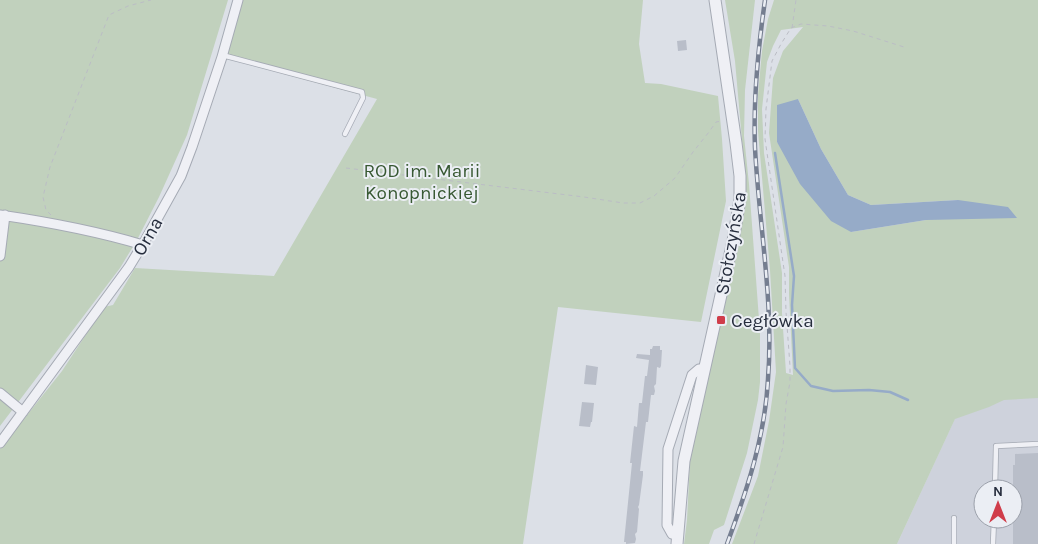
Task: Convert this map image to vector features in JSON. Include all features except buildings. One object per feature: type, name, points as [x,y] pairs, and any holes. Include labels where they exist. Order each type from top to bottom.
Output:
[{"type":"street","name":"Orna","points":[[0,443],[129,267],[181,176],[222,55],[238,0]]},
{"type":"street","name":"Stołczyńska","points":[[677,540],[684,465],[733,241],[741,191],[736,143],[715,0]]},
{"type":"street","points":[[0,256],[3,215],[60,225],[142,245]]},
{"type":"street","points":[[677,540],[667,525],[668,449],[692,375],[699,369],[704,370]]},
{"type":"street","points":[[0,393],[24,412]]},
{"type":"lane","points":[[222,55],[362,92],[363,98],[345,134]]},
{"type":"lane","points":[[995,479],[996,446],[1038,444]]},
{"type":"lane","points":[[954,518],[954,544]]},
{"type":"lane","points":[[993,544],[994,529]]},
{"type":"path","points":[[60,225],[46,210],[43,196],[50,167],[109,15],[128,6],[151,0]]},
{"type":"path","points":[[754,544],[783,447],[786,404],[790,382],[785,276],[781,238],[765,139],[766,109],[772,61],[791,28],[796,0]]},
{"type":"path","points":[[791,28],[802,24],[828,26],[853,31],[904,47]]},
{"type":"path","points":[[346,168],[584,196],[623,203],[640,203],[654,196],[676,178],[716,122],[720,121]]},
{"type":"shaded area","points":[[1038,395],[1038,544],[897,544],[965,397]]},
{"type":"green space","points":[[0,0],[228,0],[187,135],[137,240],[120,268],[0,426]]},
{"type":"green space","name":"ROD im. Marii Konopnickiej","points":[[238,0],[643,0],[639,44],[645,83],[661,84],[718,96],[726,201],[701,322],[558,307],[523,544],[0,544],[0,449],[62,371],[104,307],[113,305],[135,268],[274,276],[377,99],[225,58]]},
{"type":"green space","points":[[725,0],[755,0],[745,90],[744,136],[760,333],[760,382],[747,453],[724,525],[714,530],[709,544],[684,544],[690,460],[744,208],[746,184],[735,61]]},
{"type":"green space","points":[[774,0],[1038,0],[1038,398],[1004,400],[955,419],[897,544],[732,544],[758,476],[776,372],[770,270],[758,131],[758,95],[762,51]],"holes":[[[803,27],[783,51],[773,78],[769,133],[789,267],[793,375],[786,373],[782,313],[782,273],[764,153],[762,109],[767,62],[773,46],[781,30]],[[798,99],[821,149],[848,195],[871,205],[958,200],[926,220],[851,232],[777,142]]]},
{"type":"water","points":[[798,99],[821,149],[848,195],[871,205],[958,200],[1008,207],[1017,218],[926,220],[851,232],[831,221],[800,184],[777,142],[777,105]]},
{"type":"waterway","points":[[775,153],[794,276],[792,305],[795,368],[811,386],[833,391],[869,390],[890,392],[908,400]]},
{"type":"railway","points":[[727,544],[754,463],[763,422],[768,379],[768,292],[755,148],[757,74],[765,0]]},
{"type":"place","name":"Cegłówka","points":[[721,320]]}]
